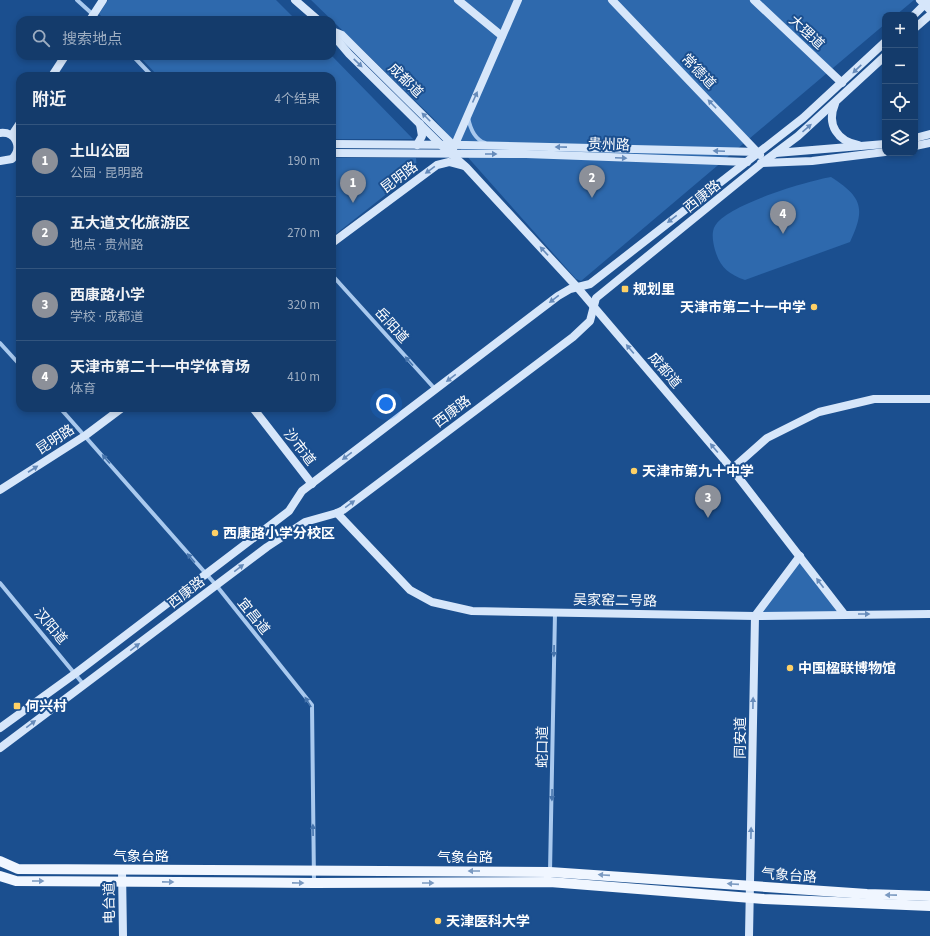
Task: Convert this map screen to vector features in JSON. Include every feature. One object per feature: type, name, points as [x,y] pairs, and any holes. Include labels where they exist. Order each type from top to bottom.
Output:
[{"type":"main road","name":"气象台路","points":[[1,865],[18,869],[313,871],[550,877],[930,896]]},
{"type":"main road","name":"气象台路","points":[[0,876],[16,881],[314,884],[550,877],[749,898],[930,906]]},
{"type":"street","points":[[77,0],[92,16]]},
{"type":"street","points":[[95,16],[103,0]]},
{"type":"street","points":[[295,0],[313,16]]},
{"type":"street","points":[[458,0],[502,36]]},
{"type":"street","points":[[452,154],[453,145],[518,0]]},
{"type":"street","name":"常德道","points":[[612,0],[758,152],[762,158],[762,163]]},
{"type":"street","name":"大理道","points":[[754,0],[842,83]]},
{"type":"street","points":[[917,12],[926,4]]},
{"type":"street","points":[[918,25],[930,14]]},
{"type":"street","name":"成都道","points":[[336,33],[342,35],[356,48],[453,145]]},
{"type":"street","name":"成都道","points":[[336,39],[349,54],[442,146],[466,167],[577,287],[732,470],[844,614]]},
{"type":"street","name":"西康路","points":[[0,728],[76,673],[289,511],[302,491],[558,296],[577,287],[590,284],[803,118],[882,45]]},
{"type":"street","name":"西康路","points":[[0,748],[267,547],[306,522],[337,513],[573,337],[590,320],[596,298],[809,126],[882,59]]},
{"type":"street","points":[[55,72],[62,60]]},
{"type":"street","points":[[137,60],[148,72]]},
{"type":"street","points":[[836,101],[831,120],[834,130],[848,142],[869,146]]},
{"type":"street","points":[[468,114],[473,133],[480,141],[491,146]]},
{"type":"street","points":[[417,145],[422,136],[420,123]]},
{"type":"street","points":[[12,135],[16,129]]},
{"type":"street","points":[[0,133],[12,135]]},
{"type":"street","points":[[918,137],[930,134]]},
{"type":"street","points":[[12,135],[16,146]]},
{"type":"street","points":[[918,145],[930,143]]},
{"type":"street","name":"贵州路","points":[[336,144],[453,145],[776,153],[882,144]]},
{"type":"street","name":"贵州路","points":[[336,153],[526,154],[762,163],[812,161],[882,152]]},
{"type":"street","points":[[0,161],[8,161],[16,153]]},
{"type":"street","name":"昆明路","points":[[336,240],[437,165],[449,162],[466,167]]},
{"type":"street","name":"岳阳道","points":[[336,279],[435,390]]},
{"type":"street","points":[[0,343],[16,361]]},
{"type":"street","points":[[732,470],[767,438],[820,412],[874,399],[930,399]]},
{"type":"street","name":"宜昌道","points":[[64,412],[86,435],[216,585],[312,705],[314,884]]},
{"type":"street","name":"昆明路","points":[[0,490],[86,435],[117,412]]},
{"type":"street","name":"沙市道","points":[[256,412],[312,484]]},
{"type":"street","name":"吴家窑二号路","points":[[337,513],[410,590],[432,602],[472,612],[755,616],[930,614]]},
{"type":"street","points":[[755,616],[800,556]]},
{"type":"street","name":"汉阳道","points":[[0,583],[84,684]]},
{"type":"street","name":"蛇口道","points":[[550,877],[555,612]]},
{"type":"street","name":"同安道","points":[[748,936],[755,616]]},
{"type":"street","name":"电台道","points":[[122,870],[123,936]]},
{"type":"shaded area","points":[[108,0],[276,0],[292,16],[101,16],[99,14]]},
{"type":"shaded area","points":[[311,0],[914,0],[900,12],[882,12],[882,27],[581,281],[576,279],[433,118],[336,24],[336,16],[328,16]]},
{"type":"shaded area","points":[[143,60],[336,60],[413,139],[336,139],[336,72],[154,72]]},
{"type":"shaded area","points":[[336,158],[416,158],[417,170],[336,234]]},
{"type":"shaded area","points":[[831,177],[855,197],[858,204],[858,220],[850,242],[745,280],[729,272],[722,265],[715,250],[713,234],[715,226],[722,218],[750,202],[768,195],[804,183]]},
{"type":"shaded area","points":[[797,558],[841,617],[753,618]]},
{"type":"place","name":"五大道文化旅游区","points":[[592,198]]},
{"type":"place","name":"土山公园","points":[[353,203]]},
{"type":"place","name":"天津市第二十一中学体育场","points":[[783,234]]},
{"type":"place","name":"规划里","points":[[625,289]]},
{"type":"place","name":"天津市第二十一中学","points":[[814,307]]},
{"type":"place","name":"天津市第九十中学","points":[[634,471]]},
{"type":"place","name":"西康路小学","points":[[708,518]]},
{"type":"place","name":"西康路小学分校区","points":[[215,533]]},
{"type":"place","name":"中国楹联博物馆","points":[[790,668]]},
{"type":"place","name":"何兴村","points":[[17,706]]},
{"type":"place","name":"天津医科大学","points":[[438,921]]}]
